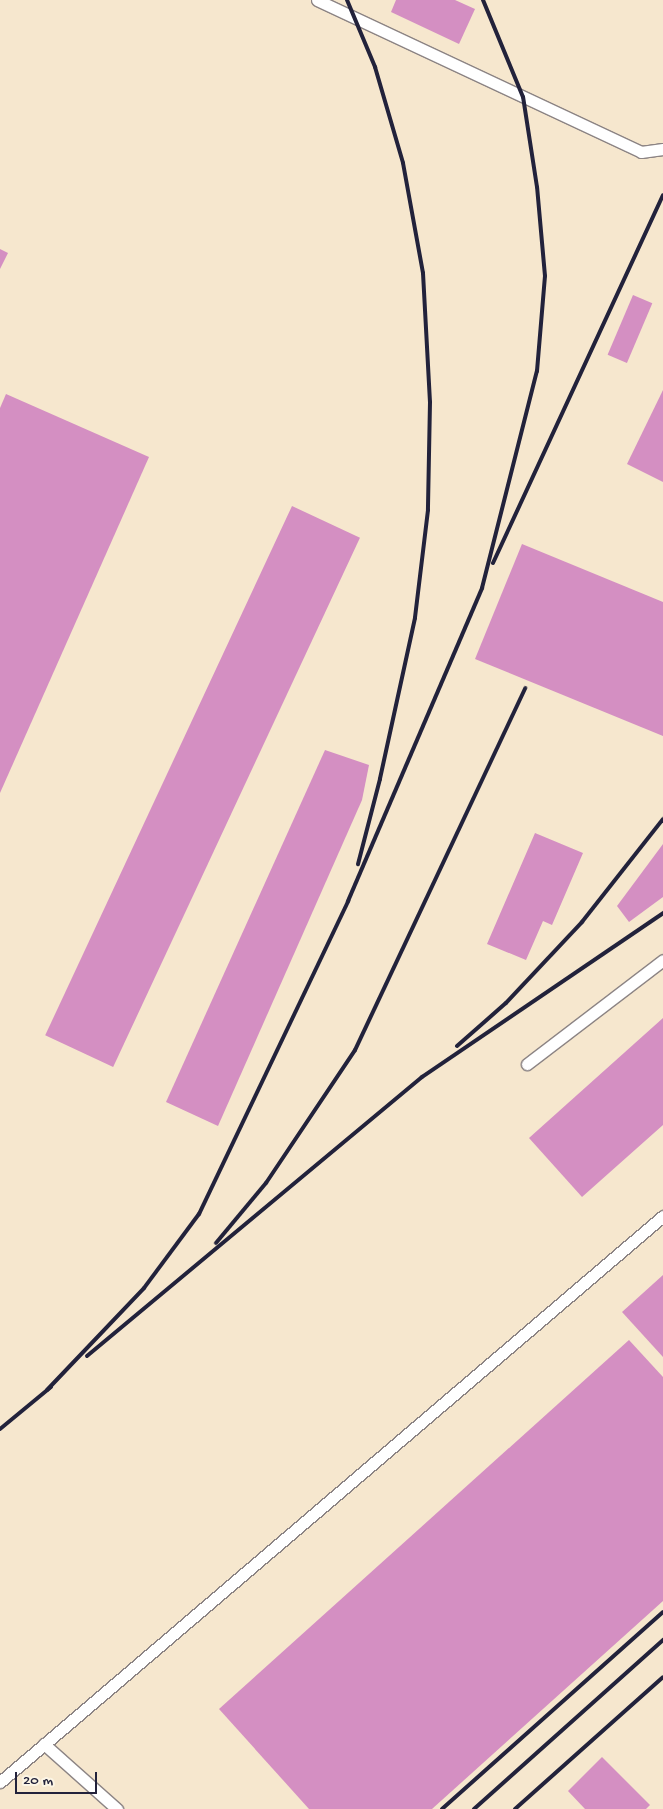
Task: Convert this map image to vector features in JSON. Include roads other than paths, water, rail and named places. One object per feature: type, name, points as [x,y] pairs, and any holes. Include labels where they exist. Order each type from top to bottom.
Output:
[{"type":"lane","points":[[317,0],[640,152],[663,149]]},
{"type":"lane","points":[[527,1064],[663,960]]},
{"type":"lane","points":[[0,1782],[663,1216]]},
{"type":"lane","points":[[44,1744],[118,1809]]},
{"type":"railway","points":[[347,0],[375,67],[403,163],[423,273],[430,402],[428,510],[415,618],[380,779],[358,864]]},
{"type":"railway","points":[[47,1390],[144,1288],[199,1214],[348,901],[482,588],[537,371],[545,276],[537,187],[523,97],[483,0]]},
{"type":"railway","points":[[493,563],[663,195]]},
{"type":"railway","points":[[216,1243],[266,1183],[355,1050],[525,688]]},
{"type":"railway","points":[[457,1046],[506,1003],[582,922],[663,819]]},
{"type":"railway","points":[[87,1356],[422,1077],[663,913]]},
{"type":"railway","points":[[0,1429],[51,1387]]},
{"type":"railway","points":[[442,1809],[663,1612]]},
{"type":"railway","points":[[474,1809],[663,1640]]},
{"type":"railway","points":[[515,1809],[663,1677]]}]
